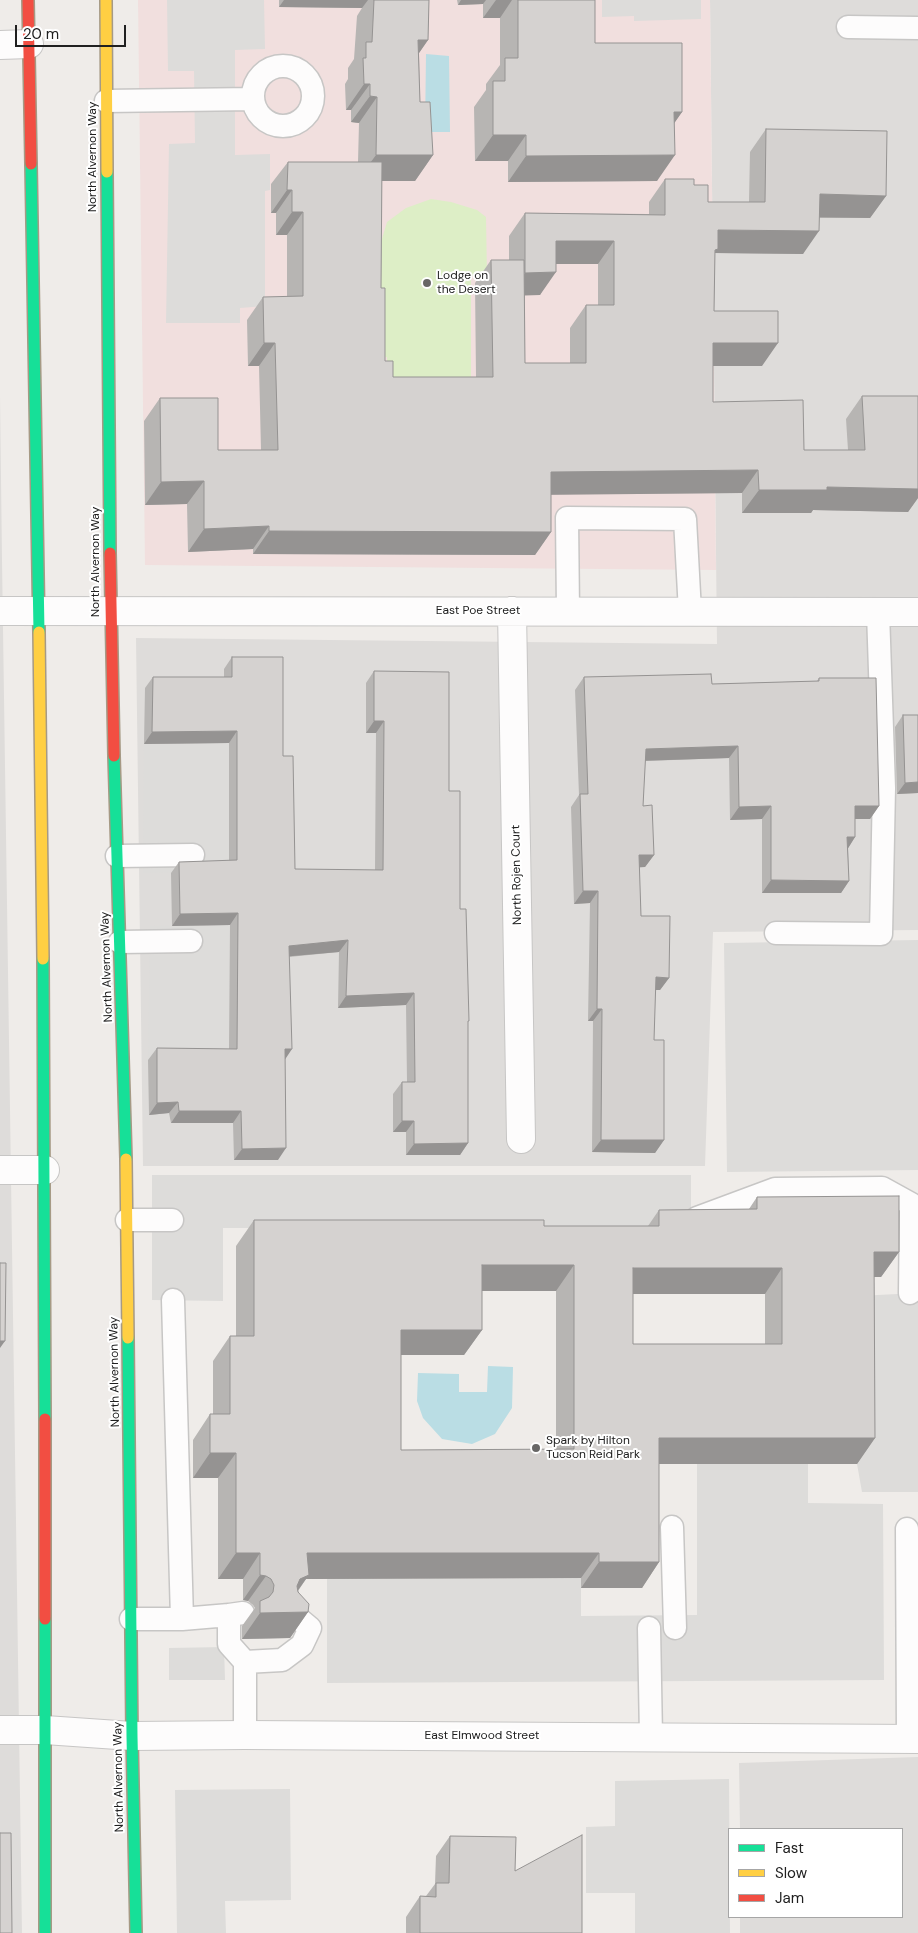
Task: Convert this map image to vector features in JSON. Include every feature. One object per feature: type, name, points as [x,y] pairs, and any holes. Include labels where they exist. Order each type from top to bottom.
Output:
[{"type":"main road","points":[[28,0],[39,611],[45,1170],[45,1933]]},
{"type":"main road","name":"North Alvernon Way","points":[[106,0],[110,612],[127,1220],[132,1736],[136,1933]]},
{"type":"street","points":[[0,45],[29,44]]},
{"type":"street","name":"East Poe Street","points":[[0,611],[918,612]]},
{"type":"street","name":"North Rojen Court","points":[[512,611],[521,1139]]},
{"type":"street","points":[[0,1170],[45,1170]]},
{"type":"street","name":"East Elmwood Street","points":[[0,1730],[45,1730],[132,1736],[913,1739]]},
{"type":"lane","points":[[848,27],[918,28]]},
{"type":"lane","points":[[106,101],[253,99]]},
{"type":"lane","points":[[568,611],[567,518],[685,519],[690,612]]},
{"type":"lane","points":[[776,933],[881,934],[884,788],[878,612]]},
{"type":"lane","points":[[118,856],[193,855]]},
{"type":"lane","points":[[120,942],[191,941]]},
{"type":"lane","points":[[697,1218],[774,1189],[882,1188],[911,1204],[910,1293]]},
{"type":"lane","points":[[127,1220],[172,1220]]},
{"type":"lane","points":[[173,1300],[182,1619]]},
{"type":"lane","points":[[672,1527],[675,1628]]},
{"type":"lane","points":[[907,1529],[913,1739]]},
{"type":"lane","points":[[245,1662],[282,1660],[302,1644],[310,1628],[292,1613]]},
{"type":"lane","points":[[131,1619],[182,1619],[236,1614],[229,1644],[245,1662],[245,1735]]},
{"type":"lane","points":[[649,1628],[651,1737]]},
{"type":"shaded area","name":"Lodge on the Desert","points":[[138,0],[710,0],[716,570],[145,565]]},
{"type":"shaded area","points":[[167,0],[264,0],[265,49],[235,50],[235,155],[270,154],[270,190],[265,191],[265,306],[240,308],[240,323],[166,323],[169,144],[195,143],[194,71],[168,71]]},
{"type":"shaded area","points":[[602,0],[701,0],[701,19],[634,21],[634,16],[602,17]]},
{"type":"shaded area","points":[[710,0],[918,0],[918,930],[713,932],[705,1166],[143,1166],[136,638],[717,644]]},
{"type":"shaded area","points":[[0,396],[2,560],[22,1933],[0,1933]]},
{"type":"shaded area","points":[[144,743],[229,743],[230,872],[143,873]]},
{"type":"shaded area","points":[[230,925],[229,1061],[148,1060],[150,926]]},
{"type":"shaded area","points":[[918,940],[918,1170],[727,1172],[724,943]]},
{"type":"shaded area","points":[[152,1175],[691,1175],[691,1228],[223,1228],[223,1301],[152,1300]]},
{"type":"shaded area","points":[[918,1293],[918,1492],[862,1492],[857,1464],[857,1296]]},
{"type":"shaded area","points":[[697,1463],[808,1463],[808,1503],[883,1504],[884,1680],[327,1683],[327,1579],[581,1578],[581,1616],[697,1615]]},
{"type":"shaded area","points":[[224,1647],[225,1680],[169,1680],[169,1648]]},
{"type":"shaded area","points":[[918,1757],[918,1933],[740,1933],[740,1918],[903,1918],[903,1828],[740,1828],[739,1763]]},
{"type":"shaded area","points":[[729,1779],[728,1918],[730,1918],[730,1933],[635,1933],[635,1893],[586,1893],[586,1827],[615,1826],[615,1781]]},
{"type":"shaded area","points":[[290,1789],[291,1900],[225,1901],[226,1933],[177,1933],[175,1790]]},
{"type":"green space","points":[[431,199],[451,202],[477,210],[486,217],[487,276],[471,276],[471,393],[387,392],[387,357],[380,358],[378,252],[387,222],[406,208]]},
{"type":"water","points":[[426,54],[449,56],[450,132],[425,132]]},
{"type":"water","points":[[488,1366],[513,1367],[512,1408],[495,1434],[472,1444],[442,1439],[423,1418],[417,1401],[418,1373],[459,1374],[459,1392],[487,1392]]},
{"type":"building","points":[[374,0],[429,0],[428,40],[418,40],[420,102],[430,102],[433,155],[376,155],[377,97],[370,96],[370,84],[364,84],[363,58],[366,58],[366,42],[372,42]]},
{"type":"building","points":[[518,0],[595,0],[595,43],[682,43],[682,112],[674,112],[675,155],[526,156],[526,135],[493,135],[493,81],[505,81],[505,58],[518,58]]},
{"type":"building","points":[[766,129],[887,131],[886,196],[820,194],[819,231],[718,230],[718,249],[715,250],[714,311],[778,311],[778,343],[713,343],[713,402],[803,400],[804,450],[865,450],[862,396],[918,396],[918,489],[827,487],[827,490],[759,490],[758,470],[551,472],[551,532],[269,531],[269,526],[204,529],[204,481],[161,482],[160,398],[218,398],[218,450],[278,450],[275,343],[264,343],[263,297],[303,296],[303,212],[292,212],[292,190],[287,190],[288,162],[382,162],[381,288],[385,288],[385,361],[393,361],[393,377],[493,377],[491,260],[524,260],[525,363],[586,363],[586,305],[614,305],[614,241],[556,241],[556,272],[525,273],[525,213],[665,215],[665,179],[694,179],[694,185],[708,185],[708,202],[765,202]]},
{"type":"building","points":[[232,657],[283,657],[283,756],[293,756],[295,869],[383,870],[384,721],[374,721],[374,671],[449,672],[449,791],[460,791],[460,909],[466,909],[469,1021],[468,1143],[414,1144],[414,1121],[402,1121],[402,1082],[415,1082],[414,993],[346,996],[348,940],[289,946],[292,1049],[285,1049],[286,1148],[242,1149],[241,1111],[179,1111],[178,1102],[157,1103],[157,1048],[237,1049],[238,913],[180,914],[179,862],[237,860],[237,731],[152,732],[153,677],[232,677]]},
{"type":"building","points":[[711,674],[712,684],[819,681],[819,678],[876,678],[879,806],[855,806],[855,837],[847,837],[849,881],[771,880],[771,806],[739,807],[738,746],[646,749],[643,806],[652,805],[654,855],[639,855],[641,916],[670,916],[669,978],[656,977],[654,1040],[664,1040],[664,1140],[601,1140],[602,1009],[597,1009],[598,891],[583,891],[580,794],[588,794],[584,677]]},
{"type":"building","points":[[903,715],[918,715],[918,782],[905,783]]},
{"type":"building","points":[[899,1196],[899,1252],[874,1252],[875,1438],[659,1438],[659,1562],[599,1562],[599,1553],[307,1553],[309,1575],[300,1579],[297,1586],[298,1592],[309,1604],[308,1612],[260,1613],[260,1601],[269,1597],[273,1592],[274,1585],[271,1579],[260,1575],[260,1553],[236,1553],[236,1453],[210,1453],[210,1414],[230,1414],[230,1336],[254,1336],[254,1220],[544,1220],[544,1226],[659,1226],[659,1210],[757,1209],[757,1197]],"holes":[[[482,1265],[574,1265],[574,1449],[401,1450],[401,1330],[482,1330]],[[633,1268],[782,1268],[782,1344],[633,1344]]]},
{"type":"building","points":[[0,1263],[6,1263],[5,1341],[0,1341]]},
{"type":"building","points":[[0,1833],[11,1833],[12,1933],[0,1933]]},
{"type":"building","points":[[582,1835],[582,1933],[420,1933],[420,1896],[436,1897],[436,1883],[449,1883],[450,1836],[516,1837],[515,1871]]},
{"type":"traffic: fast","points":[[31,164],[39,632]]},
{"type":"traffic: fast","points":[[107,172],[110,553]]},
{"type":"traffic: fast","points":[[114,756],[126,1159]]},
{"type":"traffic: fast","points":[[43,959],[45,1419]]},
{"type":"traffic: fast","points":[[128,1338],[136,1933]]},
{"type":"traffic: fast","points":[[45,1619],[45,1933]]},
{"type":"traffic: slow","points":[[106,0],[107,172]]},
{"type":"traffic: slow","points":[[39,632],[43,959]]},
{"type":"traffic: slow","points":[[126,1159],[128,1338]]},
{"type":"traffic: jam","points":[[28,0],[31,164]]},
{"type":"traffic: jam","points":[[110,553],[114,756]]},
{"type":"traffic: jam","points":[[45,1419],[45,1619]]},
{"type":"place","name":"Lodge on the Desert","points":[[427,283]]},
{"type":"place","name":"Spark by Hilton Tucson Reid Park","points":[[536,1448]]}]
